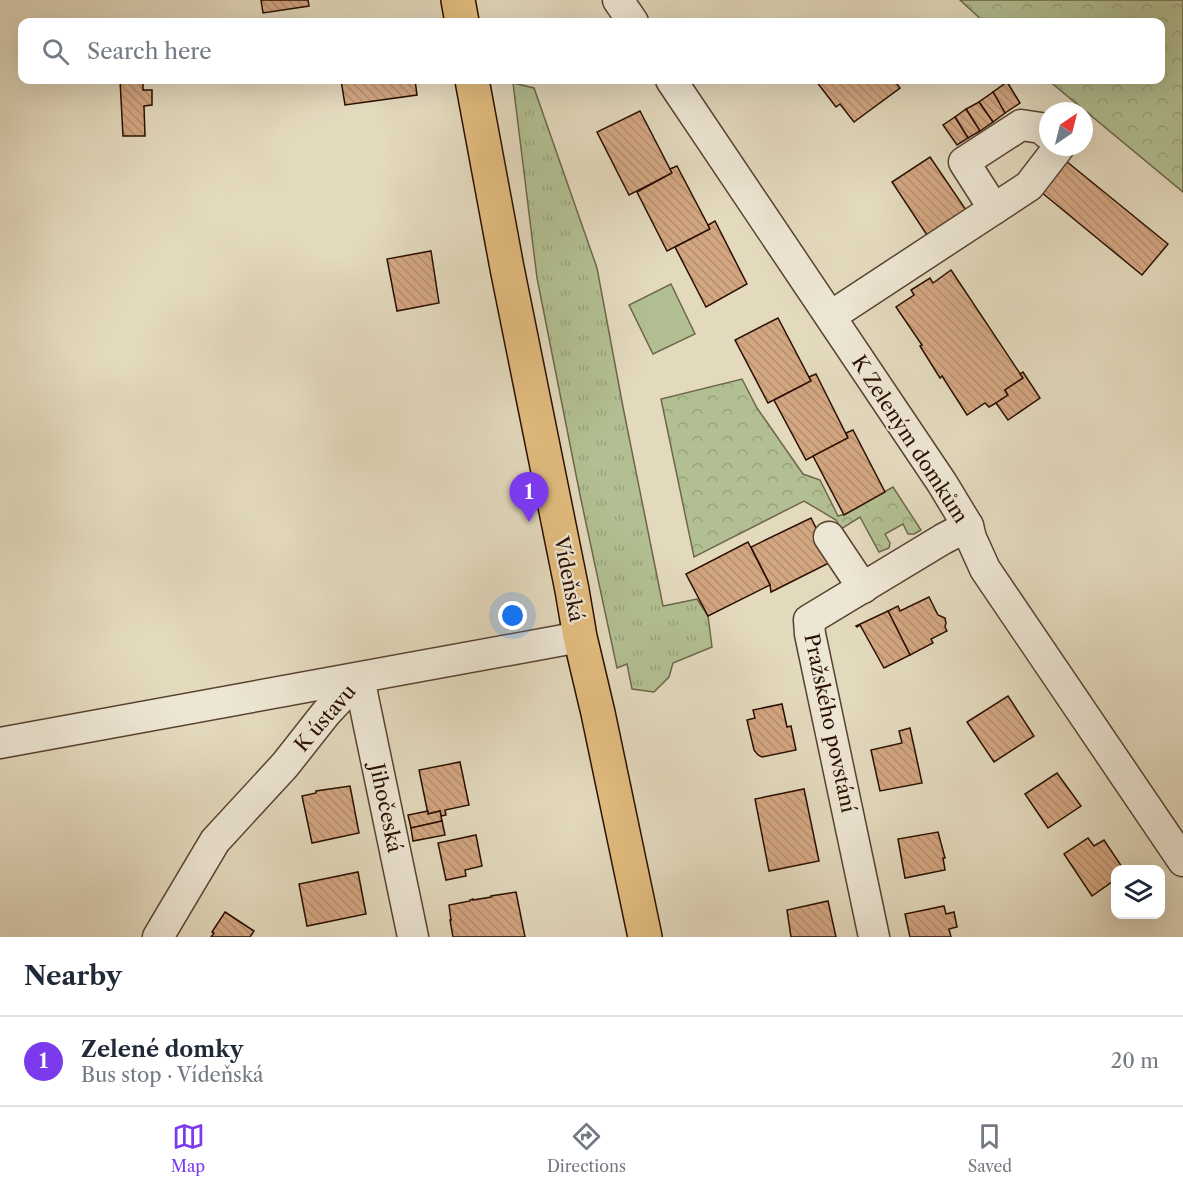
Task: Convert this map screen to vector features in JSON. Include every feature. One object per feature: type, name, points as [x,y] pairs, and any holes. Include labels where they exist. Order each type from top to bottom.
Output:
[{"type":"main road","points":[[458,0],[461,18]]},
{"type":"main road","name":"Vídeňská","points":[[473,84],[580,637],[645,937]]},
{"type":"street","points":[[618,0],[630,18]]},
{"type":"street","name":"K Zeleným domkům","points":[[674,84],[942,483],[968,526],[985,568],[1183,861]]},
{"type":"street","points":[[994,208],[964,162],[1021,124],[1039,128]]},
{"type":"street","points":[[831,316],[1029,186],[1052,156]]},
{"type":"street","name":"Pražského povstání","points":[[874,937],[810,634],[809,620],[968,526]]},
{"type":"street","points":[[829,537],[863,588]]},
{"type":"street","name":"K ústavu","points":[[158,937],[215,841],[285,765],[326,713],[359,678],[580,637]]},
{"type":"street","points":[[0,743],[359,678]]},
{"type":"street","name":"Jihočeská","points":[[359,678],[413,937]]},
{"type":"green space","points":[[960,0],[1183,0],[1183,192],[1093,117],[1093,102],[1075,102],[1053,84],[1165,84],[1165,18],[980,18]]},
{"type":"green space","points":[[513,84],[534,88],[597,268],[663,606],[697,599],[708,616],[712,647],[673,663],[669,677],[654,692],[632,689],[627,664],[617,668],[537,278]]},
{"type":"green space","points":[[671,284],[695,334],[653,354],[629,305]]},
{"type":"green space","points":[[742,379],[757,408],[803,474],[820,480],[838,516],[893,487],[921,530],[908,534],[903,524],[885,534],[890,543],[889,548],[879,552],[860,517],[841,529],[836,520],[804,501],[694,557],[661,399]]},
{"type":"building","points":[[261,0],[308,0],[309,6],[263,13]]},
{"type":"building","points":[[120,84],[143,84],[143,90],[152,90],[152,105],[144,106],[145,136],[123,136]]},
{"type":"building","points":[[342,84],[416,84],[417,95],[345,105]]},
{"type":"building","points":[[818,84],[897,84],[900,88],[854,122],[840,104],[836,107]]},
{"type":"building","points":[[1004,84],[1008,84],[1020,103],[1005,113],[993,92]]},
{"type":"building","points":[[993,92],[1005,113],[993,122],[979,102]]},
{"type":"building","points":[[979,102],[993,122],[980,131],[966,109]]},
{"type":"building","points":[[966,109],[980,131],[968,138],[955,117]]},
{"type":"building","points":[[640,111],[672,173],[629,195],[597,132]]},
{"type":"building","points":[[955,117],[968,138],[957,145],[943,125]]},
{"type":"building","points":[[930,157],[968,213],[929,238],[892,182]]},
{"type":"building","points":[[1066,161],[1168,244],[1142,275],[1041,192]]},
{"type":"building","points":[[677,166],[710,229],[667,251],[637,192],[672,173],[670,169]]},
{"type":"building","points":[[715,221],[747,284],[706,307],[675,247],[710,229],[708,225]]},
{"type":"building","points":[[431,251],[439,303],[397,311],[387,259]]},
{"type":"building","points":[[951,270],[1023,378],[1005,390],[1008,395],[996,403],[989,407],[985,403],[967,415],[942,376],[940,378],[920,346],[922,345],[896,307],[914,295],[911,290],[930,278],[933,283]]},
{"type":"building","points":[[778,318],[811,381],[768,403],[735,340]]},
{"type":"building","points":[[1023,372],[1040,398],[1008,420],[996,403],[1008,395],[1005,390],[1023,378],[1020,374]]},
{"type":"building","points":[[816,374],[848,438],[806,460],[774,400],[811,381],[809,377]]},
{"type":"building","points":[[853,430],[885,492],[844,515],[813,456],[848,438],[846,433]]},
{"type":"building","points":[[811,518],[833,561],[771,592],[770,585],[751,547]]},
{"type":"building","points":[[748,542],[770,585],[708,616],[686,574]]},
{"type":"building","points":[[929,597],[938,615],[945,618],[947,631],[931,639],[933,643],[910,655],[888,611],[898,606],[900,611]]},
{"type":"building","points":[[888,611],[910,655],[884,668],[860,625],[856,626]]},
{"type":"building","points":[[1008,696],[1034,736],[994,762],[967,722]]},
{"type":"building","points":[[782,704],[787,727],[791,726],[796,750],[762,757],[754,750],[747,720],[755,718],[753,710]]},
{"type":"building","points":[[910,728],[922,783],[880,791],[871,750],[902,743],[899,731]]},
{"type":"building","points":[[460,762],[469,805],[445,810],[446,815],[441,816],[440,811],[428,814],[419,770]]},
{"type":"building","points":[[1057,773],[1081,806],[1048,828],[1025,794]]},
{"type":"building","points":[[350,786],[359,833],[312,843],[302,796],[316,793],[316,791]]},
{"type":"building","points":[[804,789],[819,861],[769,871],[755,799]]},
{"type":"building","points":[[428,811],[428,814],[440,811],[442,821],[411,828],[408,815]]},
{"type":"building","points":[[442,821],[445,835],[413,841],[411,828]]},
{"type":"building","points":[[938,832],[945,858],[943,858],[945,870],[905,878],[898,839]]},
{"type":"building","points":[[476,835],[482,866],[465,870],[466,876],[446,880],[438,843]]},
{"type":"building","points":[[1088,838],[1094,846],[1104,840],[1121,865],[1111,865],[1111,883],[1092,896],[1064,854]]},
{"type":"building","points":[[358,872],[366,914],[307,926],[299,884]]},
{"type":"building","points":[[516,892],[525,937],[453,937],[449,905]]},
{"type":"building","points":[[828,901],[836,937],[791,937],[787,910]]},
{"type":"building","points":[[944,906],[946,914],[954,912],[957,927],[949,929],[951,937],[910,937],[905,914]]},
{"type":"building","points":[[225,912],[254,931],[250,937],[211,937]]},
{"type":"place","name":"Zelené domky","points":[[529,522]]}]
